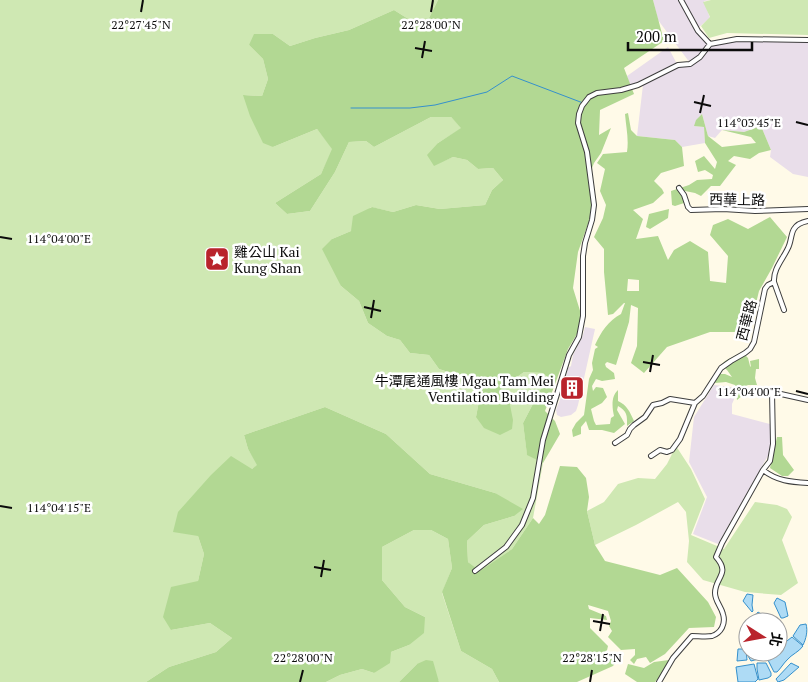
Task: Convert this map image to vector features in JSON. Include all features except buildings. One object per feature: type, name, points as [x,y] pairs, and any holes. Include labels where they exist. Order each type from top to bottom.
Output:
[{"type":"street","points":[[681,0],[698,31],[710,44]]},
{"type":"street","points":[[475,571],[506,547],[522,525],[533,498],[546,432],[570,355],[579,337],[583,316],[583,256],[594,205],[587,152],[578,123],[583,103],[597,93],[621,90],[638,85],[678,65],[690,64],[700,57],[710,44],[737,39],[808,40]]},
{"type":"street","name":"西華上路","points":[[679,188],[691,210],[755,211],[808,209]]},
{"type":"street","name":"西華路","points":[[784,310],[773,277],[788,249],[793,231],[799,224],[808,221]]},
{"type":"street","name":"西華路","points":[[651,456],[658,450],[667,452],[672,450],[682,433],[694,404],[703,396],[720,368],[750,349],[754,342],[765,289],[774,282]]},
{"type":"street","points":[[659,682],[673,658],[692,636],[712,636],[721,630],[724,622],[723,614],[716,600],[715,590],[723,572],[722,563],[716,557],[763,470],[770,461],[773,444],[772,392],[808,400]]},
{"type":"street","points":[[615,443],[627,435],[634,425],[645,417],[653,405],[662,404],[670,399],[694,404]]},
{"type":"street","points":[[763,470],[780,480],[808,483]]},
{"type":"shaded area","points":[[653,0],[680,0],[708,45],[690,63],[658,20]]},
{"type":"shaded area","points":[[683,0],[711,0],[704,1],[710,18],[698,28]]},
{"type":"shaded area","points":[[737,40],[808,41],[808,177],[793,174],[770,157],[771,150],[761,126],[744,132],[722,130],[715,138],[708,136],[702,114],[695,126],[704,127],[705,143],[682,147],[675,140],[637,136],[643,85],[678,67],[691,66],[701,59],[711,46]]},
{"type":"shaded area","points":[[668,47],[677,64],[638,84],[630,86],[627,76]]},
{"type":"shaded area","name":"牛潭尾通風樓 Mgau Tam Mei Ventilation Building","points":[[585,327],[595,329],[578,405],[576,411],[571,415],[561,417],[557,415],[556,410],[568,368],[571,366],[573,355]]},
{"type":"shaded area","points":[[714,385],[739,388],[732,404],[732,414],[770,424],[771,442],[769,454],[718,544],[693,534],[707,497],[689,462],[694,417]]},
{"type":"green space","points":[[0,0],[438,0],[429,18],[410,20],[394,10],[349,30],[290,46],[273,34],[249,45],[263,59],[268,79],[262,96],[244,95],[273,147],[317,129],[333,149],[321,174],[275,203],[287,214],[310,211],[335,172],[349,142],[366,141],[374,147],[431,117],[451,117],[462,128],[438,143],[434,165],[453,157],[467,160],[478,169],[493,168],[503,180],[492,190],[485,205],[440,209],[416,205],[393,212],[371,207],[351,231],[332,239],[341,286],[359,301],[368,323],[387,336],[400,340],[410,353],[429,355],[439,369],[479,382],[479,401],[476,417],[506,385],[524,372],[543,373],[547,377],[523,423],[527,454],[543,463],[533,518],[512,549],[480,572],[468,562],[467,541],[484,525],[514,516],[495,493],[430,474],[386,434],[325,407],[244,435],[248,449],[258,465],[252,469],[198,536],[204,554],[198,581],[171,630],[210,623],[232,638],[216,652],[169,667],[146,682],[0,682]]},
{"type":"green space","points":[[438,0],[653,0],[664,41],[624,68],[634,94],[600,110],[599,135],[611,128],[588,178],[594,207],[578,252],[573,288],[581,314],[580,329],[568,349],[545,411],[555,421],[560,434],[543,463],[527,455],[523,423],[547,377],[543,373],[524,372],[506,385],[513,420],[512,429],[500,435],[484,428],[476,417],[479,401],[479,382],[439,369],[429,355],[410,353],[400,340],[387,336],[368,323],[359,301],[341,286],[322,249],[332,239],[351,231],[353,216],[372,207],[393,212],[416,205],[440,209],[485,205],[492,190],[503,180],[493,168],[478,169],[467,160],[453,157],[434,166],[427,155],[438,143],[461,128],[451,117],[431,117],[374,147],[366,141],[349,142],[335,172],[310,211],[287,214],[275,203],[321,174],[332,149],[317,129],[273,147],[263,143],[250,116],[243,95],[262,96],[268,79],[263,59],[249,45],[254,34],[273,34],[290,46],[349,30],[394,10],[410,20],[429,18]]},
{"type":"green space","points":[[711,0],[808,0],[808,35],[727,33],[709,38],[701,26],[710,17],[703,2]]},
{"type":"green space","points":[[628,113],[631,130],[637,136],[675,140],[682,147],[684,166],[661,173],[654,181],[664,193],[653,203],[633,210],[643,219],[636,239],[658,236],[668,260],[674,250],[690,241],[708,252],[710,281],[726,283],[728,256],[710,235],[713,225],[728,219],[748,229],[770,217],[787,237],[759,291],[749,332],[710,332],[667,347],[644,373],[631,363],[637,346],[638,308],[631,305],[629,322],[616,365],[607,362],[605,364],[614,373],[615,379],[602,381],[596,379],[592,386],[593,391],[596,387],[603,388],[607,397],[602,403],[591,409],[596,425],[610,424],[611,418],[614,416],[613,398],[618,390],[618,401],[630,412],[634,421],[627,426],[626,414],[618,406],[617,410],[625,424],[614,433],[602,430],[589,430],[586,421],[581,427],[581,434],[573,437],[572,430],[584,415],[589,379],[593,370],[592,363],[595,349],[598,347],[595,345],[605,327],[621,314],[625,303],[613,314],[608,315],[604,249],[594,237],[603,218],[606,205],[600,191],[605,169],[597,163],[603,154],[627,152],[628,138],[625,114]],"holes":[[[628,279],[639,280],[639,291],[627,291]]]},
{"type":"green space","points":[[702,114],[708,136],[722,147],[756,143],[751,137],[722,130],[744,132],[761,126],[771,150],[759,153],[750,159],[734,156],[728,161],[736,165],[720,186],[711,186],[701,196],[685,191],[684,203],[675,206],[672,205],[671,191],[697,180],[712,179],[713,175],[705,170],[698,172],[695,161],[704,156],[715,169],[717,162],[705,143],[704,127],[694,126],[696,120]]},
{"type":"green space","points":[[669,209],[668,218],[650,229],[646,227],[649,214]]},
{"type":"green space","points":[[742,352],[748,358],[751,367],[750,361],[759,359],[759,369],[756,369],[755,378],[757,385],[743,387],[748,391],[737,400],[735,385],[726,382],[715,383],[718,374],[732,377],[721,365]]},
{"type":"green space","points":[[325,407],[386,434],[430,474],[495,493],[523,509],[514,516],[484,525],[467,541],[468,562],[480,571],[512,549],[533,518],[539,524],[545,515],[560,466],[577,467],[586,478],[589,497],[587,511],[595,545],[605,561],[660,575],[677,568],[708,602],[716,617],[714,627],[689,628],[665,654],[650,663],[646,657],[637,659],[634,664],[630,660],[635,655],[635,649],[621,650],[608,637],[612,631],[609,626],[611,621],[608,611],[588,605],[589,609],[606,616],[607,620],[590,618],[590,628],[608,646],[605,659],[609,661],[614,655],[618,659],[613,666],[577,682],[499,682],[492,669],[461,651],[442,592],[452,568],[448,539],[431,530],[414,530],[382,547],[382,580],[405,607],[425,617],[424,633],[409,645],[391,652],[390,663],[374,673],[362,669],[340,675],[326,682],[146,682],[169,667],[216,652],[232,638],[210,623],[171,630],[163,617],[171,587],[198,581],[204,554],[198,536],[173,532],[178,512],[231,456],[252,469],[257,465],[248,449],[244,435]]},
{"type":"green space","points":[[777,437],[782,437],[783,455],[794,470],[788,476],[782,476],[770,468]]},
{"type":"green space","points":[[676,446],[691,469],[705,499],[691,535],[724,549],[755,502],[777,505],[787,509],[792,517],[782,540],[798,583],[781,595],[745,592],[703,580],[687,562],[689,541],[686,512],[678,502],[595,545],[587,511],[604,502],[618,484],[638,478],[655,479],[667,464]]},
{"type":"green space","points":[[414,530],[431,530],[448,539],[452,568],[442,593],[461,651],[492,669],[499,682],[439,682],[417,664],[399,682],[326,682],[340,675],[362,669],[374,673],[391,652],[409,645],[425,617],[405,607],[382,580],[382,547]]},
{"type":"green space","points":[[426,660],[433,661],[439,682],[399,682],[417,664]]},
{"type":"green space","points":[[669,660],[663,673],[655,682],[637,682],[625,674],[628,664],[644,668],[654,662]]},
{"type":"water","points":[[747,594],[753,595],[752,612],[743,601]]},
{"type":"water","points":[[777,598],[785,602],[787,612],[778,612],[774,603]]},
{"type":"water","points":[[806,624],[807,629],[803,645],[793,636],[800,625]]},
{"type":"water","points":[[792,637],[803,646],[788,659],[788,640]]},
{"type":"water","points":[[769,662],[786,662],[777,672],[774,672]]},
{"type":"water","points":[[757,663],[766,663],[771,676],[759,680]]},
{"type":"water","points":[[791,663],[799,667],[784,680],[778,682],[776,679]]},
{"type":"water","points":[[754,664],[758,679],[755,682],[738,682],[736,667]]},
{"type":"waterway","points":[[351,108],[410,108],[435,105],[487,92],[512,76],[583,103]]},
{"type":"place","name":"雞公山 Kai Kung Shan","points":[[217,259]]},
{"type":"place","name":"牛潭尾通風樓 Mgau Tam Mei Ventilation Building","points":[[572,388]]}]
